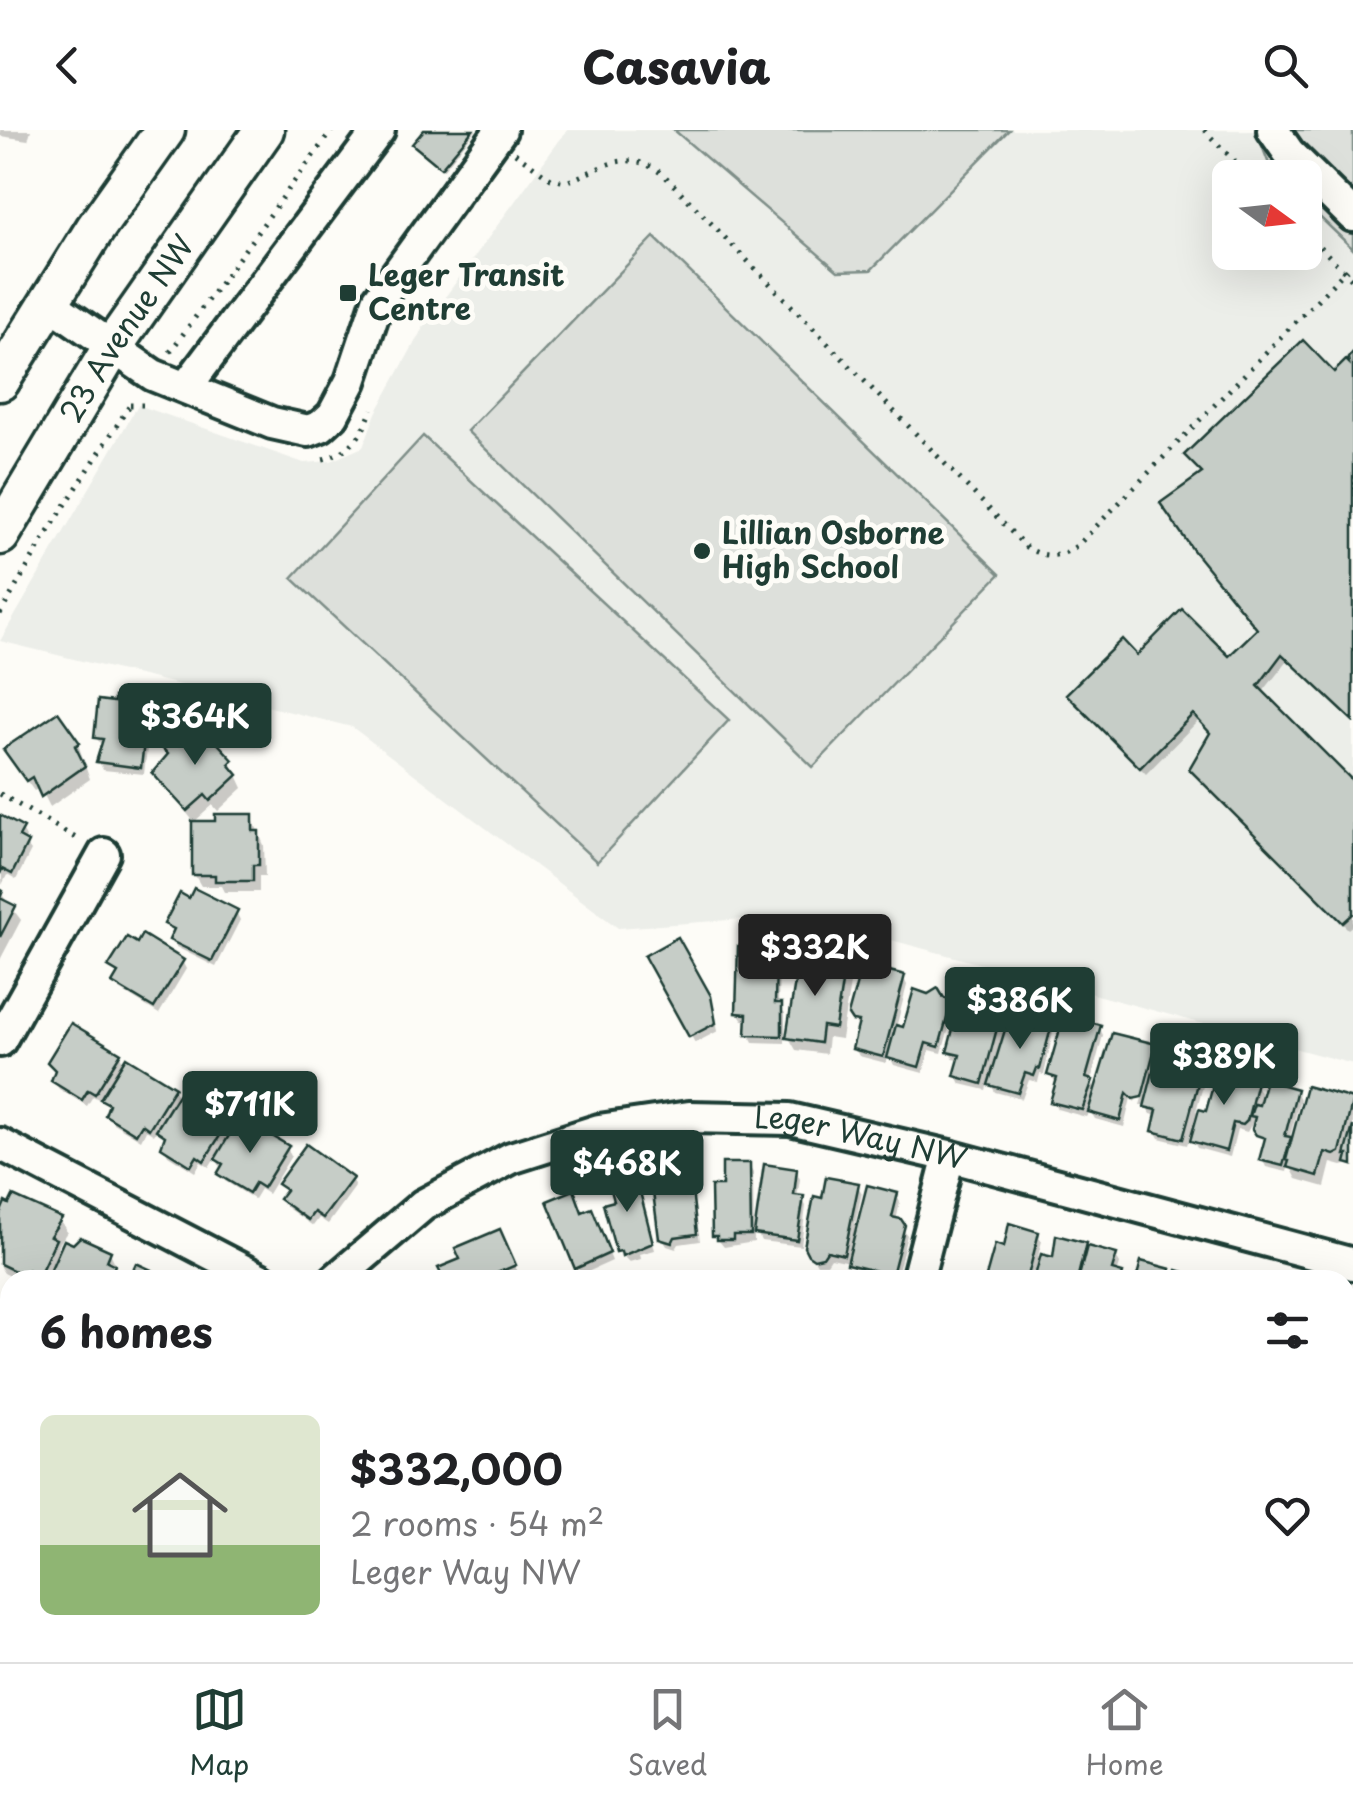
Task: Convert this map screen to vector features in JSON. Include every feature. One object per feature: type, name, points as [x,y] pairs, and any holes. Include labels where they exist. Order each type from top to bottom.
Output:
[{"type":"main road","points":[[0,380],[164,130]]},
{"type":"main road","name":"23 Avenue NW","points":[[0,536],[113,346],[264,130]]},
{"type":"street","points":[[188,386],[379,130]]},
{"type":"street","points":[[1273,130],[1303,168],[1353,216]]},
{"type":"street","points":[[48,302],[152,375],[188,386],[272,423],[308,430],[321,426],[334,415],[351,381],[378,300],[507,141]]},
{"type":"street","points":[[0,1040],[104,854]]},
{"type":"street","name":"Leger Way NW","points":[[347,1270],[423,1205],[512,1158],[599,1130],[689,1117],[790,1118],[950,1156],[1353,1264]]},
{"type":"street","points":[[0,1144],[243,1270]]},
{"type":"street","points":[[920,1270],[950,1156]]},
{"type":"path","points":[[1204,130],[1233,160]]},
{"type":"path","points":[[507,141],[557,182],[566,182],[622,159],[655,168],[1037,554],[1061,556],[1079,544],[1353,263]]},
{"type":"path","points":[[1322,249],[1353,280]]},
{"type":"path","points":[[0,794],[104,854]]},
{"type":"shaded area","name":"Lillian Osborne High School","points":[[567,130],[1256,130],[1268,160],[1212,160],[1212,270],[1322,270],[1322,219],[1353,249],[1353,1064],[798,915],[618,928],[352,727],[0,641],[138,405],[304,463],[331,461],[363,447],[376,413],[424,326]]},
{"type":"shaded area","points":[[674,130],[1009,130],[871,270],[838,271]]},
{"type":"shaded area","points":[[1256,130],[1353,130],[1353,249],[1322,219],[1322,160],[1267,160]]},
{"type":"shaded area","points":[[654,237],[1000,574],[813,767],[467,431]]},
{"type":"shaded area","points":[[423,436],[729,720],[597,862],[292,578]]},
{"type":"building","points":[[424,130],[473,130],[441,168],[412,144]]},
{"type":"building","points":[[1303,340],[1334,372],[1346,360],[1349,363],[1353,352],[1353,721],[1282,654],[1258,686],[1353,781],[1353,914],[1343,923],[1189,769],[1210,733],[1193,714],[1140,768],[1066,694],[1122,639],[1137,655],[1182,609],[1229,656],[1257,629],[1160,503],[1202,473],[1184,455]]},
{"type":"building","points":[[114,697],[148,701],[147,706],[154,707],[150,743],[144,742],[141,768],[96,762],[103,739],[94,738],[98,700],[114,702]]},
{"type":"building","points":[[58,712],[80,743],[75,746],[85,766],[41,797],[32,777],[26,781],[3,749]]},
{"type":"building","points":[[192,723],[206,738],[210,735],[233,760],[229,764],[238,775],[210,801],[205,795],[187,811],[152,773],[168,754],[163,749]]},
{"type":"building","points":[[215,814],[253,814],[253,831],[259,831],[259,865],[253,865],[253,881],[215,881],[215,875],[192,875],[192,821],[215,821]]},
{"type":"building","points":[[0,815],[24,828],[19,837],[28,842],[12,874],[2,869],[0,874]]},
{"type":"building","points":[[194,888],[238,910],[212,961],[169,940],[174,929],[164,924],[180,893],[189,898]]},
{"type":"building","points":[[0,898],[16,906],[0,937]]},
{"type":"building","points":[[142,934],[184,960],[154,1008],[112,983],[118,973],[108,967],[127,937],[137,943]]},
{"type":"building","points":[[678,937],[711,996],[716,1023],[689,1037],[644,956]]},
{"type":"building","points":[[738,946],[763,946],[762,962],[776,962],[775,1003],[782,1003],[782,1036],[746,1035],[747,1014],[736,1013]]},
{"type":"building","points":[[799,957],[845,964],[835,1028],[822,1026],[820,1043],[786,1038]]},
{"type":"building","points":[[862,964],[905,975],[883,1057],[852,1049],[859,1022],[848,1015]]},
{"type":"building","points":[[938,988],[944,998],[952,1000],[939,1047],[926,1043],[919,1067],[887,1058],[896,1025],[903,1027],[914,989],[928,994]]},
{"type":"building","points":[[986,1008],[992,1019],[999,1021],[982,1084],[954,1076],[960,1055],[947,1052],[958,1010],[975,1015]]},
{"type":"building","points":[[1017,1013],[1051,1022],[1040,1069],[1034,1076],[1025,1073],[1018,1093],[988,1085],[1009,1017],[1016,1019]]},
{"type":"building","points":[[1064,1015],[1101,1025],[1086,1078],[1093,1080],[1082,1110],[1050,1102],[1057,1078],[1047,1075]]},
{"type":"building","points":[[71,1023],[121,1053],[95,1094],[88,1090],[82,1100],[51,1081],[55,1070],[47,1062]]},
{"type":"building","points":[[1112,1033],[1156,1044],[1142,1097],[1133,1099],[1127,1093],[1120,1121],[1088,1112]]},
{"type":"building","points":[[126,1057],[175,1087],[149,1129],[142,1124],[136,1134],[105,1115],[109,1104],[100,1099]]},
{"type":"building","points":[[1155,1064],[1176,1070],[1186,1064],[1193,1074],[1200,1076],[1183,1139],[1152,1131],[1157,1110],[1144,1107]]},
{"type":"building","points":[[1219,1064],[1242,1070],[1240,1078],[1257,1082],[1247,1121],[1243,1125],[1233,1123],[1226,1151],[1190,1141],[1199,1109],[1206,1111]]},
{"type":"building","points":[[1263,1073],[1281,1078],[1279,1084],[1297,1089],[1285,1136],[1291,1137],[1283,1166],[1259,1160],[1265,1138],[1252,1129],[1255,1117],[1250,1116],[1254,1104],[1259,1105],[1265,1083],[1261,1083]]},
{"type":"building","points":[[1306,1086],[1353,1099],[1340,1152],[1325,1152],[1318,1176],[1287,1167],[1286,1160]]},
{"type":"building","points":[[181,1090],[230,1120],[204,1161],[197,1156],[191,1166],[161,1147],[165,1136],[156,1130]]},
{"type":"building","points":[[240,1117],[289,1146],[263,1188],[255,1183],[249,1193],[217,1174],[223,1164],[215,1159]]},
{"type":"building","points":[[1353,1126],[1353,1165],[1346,1163],[1345,1155]]},
{"type":"building","points":[[306,1144],[353,1178],[323,1218],[314,1212],[308,1220],[279,1199],[286,1190],[277,1184]]},
{"type":"building","points":[[722,1163],[750,1163],[751,1235],[733,1235],[733,1240],[712,1236],[711,1186],[722,1186]]},
{"type":"building","points":[[764,1164],[797,1169],[794,1195],[804,1196],[797,1240],[754,1234]]},
{"type":"building","points":[[678,1165],[681,1191],[692,1190],[697,1234],[675,1237],[672,1243],[659,1239],[650,1169]]},
{"type":"building","points":[[635,1172],[653,1243],[622,1256],[621,1251],[616,1252],[603,1204],[614,1201],[608,1179]]},
{"type":"building","points":[[826,1177],[859,1183],[844,1255],[827,1251],[823,1257],[814,1259],[804,1247],[814,1196],[822,1198]]},
{"type":"building","points":[[867,1185],[898,1193],[892,1217],[901,1219],[905,1225],[893,1270],[847,1264]]},
{"type":"building","points":[[574,1190],[582,1212],[592,1208],[610,1253],[575,1269],[547,1201]]},
{"type":"building","points":[[13,1196],[62,1218],[50,1236],[56,1239],[41,1270],[12,1270],[0,1264],[0,1214],[5,1202],[9,1204]]},
{"type":"building","points":[[1009,1223],[1039,1232],[1030,1270],[988,1270],[995,1244],[1004,1247]]},
{"type":"building","points":[[500,1229],[516,1265],[504,1270],[439,1270],[460,1259],[455,1248]]},
{"type":"building","points":[[1056,1235],[1086,1243],[1079,1270],[1037,1270],[1041,1254],[1053,1257]]},
{"type":"building","points":[[80,1237],[111,1251],[107,1261],[115,1265],[113,1270],[50,1270],[64,1240],[73,1244]]},
{"type":"building","points":[[1087,1246],[1117,1254],[1112,1270],[1081,1270]]},
{"type":"building","points":[[1141,1261],[1171,1269],[1171,1270],[1139,1270]]},
{"type":"building","points":[[136,1263],[151,1270],[133,1270]]},
{"type":"place","name":"Leger Transit Centre","points":[[348,293]]},
{"type":"place","name":"Lillian Osborne High School","points":[[702,551]]}]
